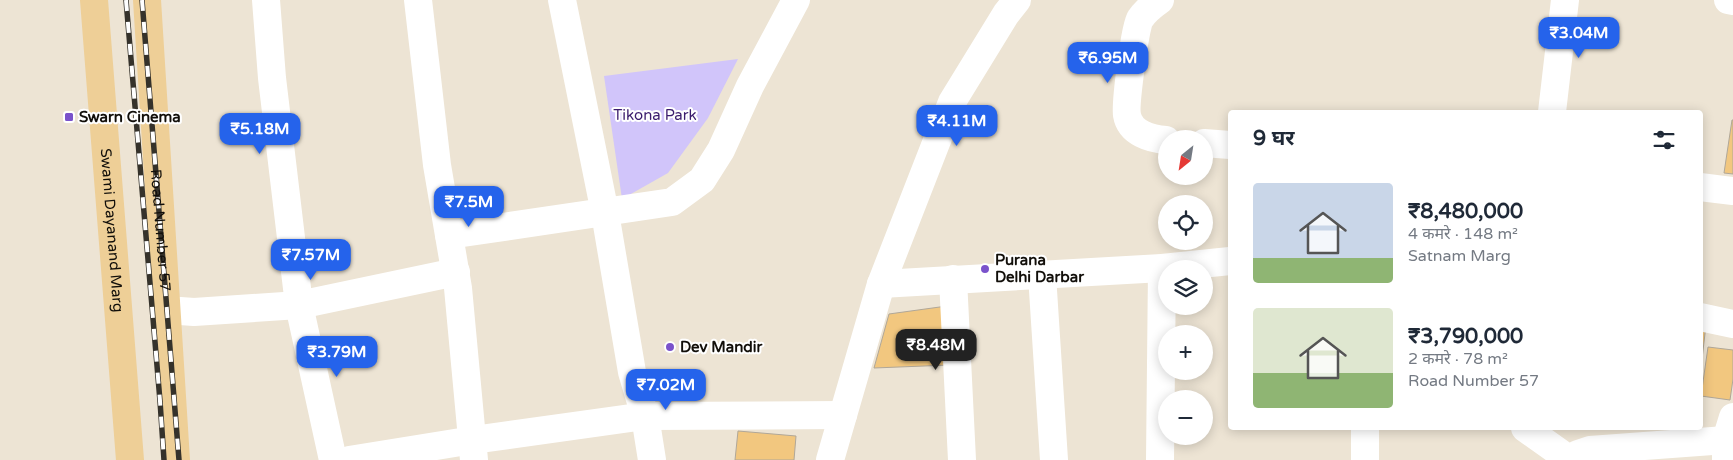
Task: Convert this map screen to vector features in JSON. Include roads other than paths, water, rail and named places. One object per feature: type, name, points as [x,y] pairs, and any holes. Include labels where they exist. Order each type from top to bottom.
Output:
[{"type":"main road","name":"Swami Dayanand Marg","points":[[94,0],[130,460]]},
{"type":"main road","name":"Road Number 57","points":[[147,0],[176,460]]},
{"type":"street","points":[[266,0],[272,78],[299,306],[333,460]]},
{"type":"street","points":[[418,0],[437,165],[456,272],[474,450]]},
{"type":"street","points":[[562,0],[605,213],[632,372],[645,416],[652,460]]},
{"type":"street","points":[[449,235],[672,202],[702,180],[721,150],[750,86],[796,0]]},
{"type":"street","points":[[1158,139],[1153,139],[1133,127],[1126,115],[1134,36],[1139,20],[1160,0]]},
{"type":"street","points":[[1552,110],[1565,0]]},
{"type":"street","points":[[1728,0],[1733,0]]},
{"type":"street","points":[[830,460],[881,284],[952,102],[1008,5]]},
{"type":"street","points":[[1213,144],[1228,145]]},
{"type":"street","points":[[1703,187],[1733,191]]},
{"type":"street","points":[[1213,262],[1228,260]]},
{"type":"street","points":[[881,284],[1158,268]]},
{"type":"street","points":[[166,310],[194,312],[299,306],[456,272]]},
{"type":"street","points":[[1042,275],[1054,460]]},
{"type":"street","points":[[952,279],[962,460]]},
{"type":"street","points":[[1160,460],[1162,315]]},
{"type":"street","points":[[1703,318],[1733,324]]},
{"type":"street","points":[[349,460],[474,450],[645,416],[843,416]]},
{"type":"street","points":[[1365,430],[1365,460]]},
{"type":"street","points":[[1528,430],[1571,460],[1578,454],[1590,450],[1728,439]]},
{"type":"railway","points":[[126,0],[164,460]]},
{"type":"railway","points":[[142,0],[179,460]]},
{"type":"place","name":"Swarn Cinema","points":[[69,117]]},
{"type":"place","name":"Purana Delhi Darbar","points":[[985,269]]},
{"type":"place","name":"Dev Mandir","points":[[670,347]]},
{"type":"park label","name":"Tikona Park","points":[[655,115]]}]
